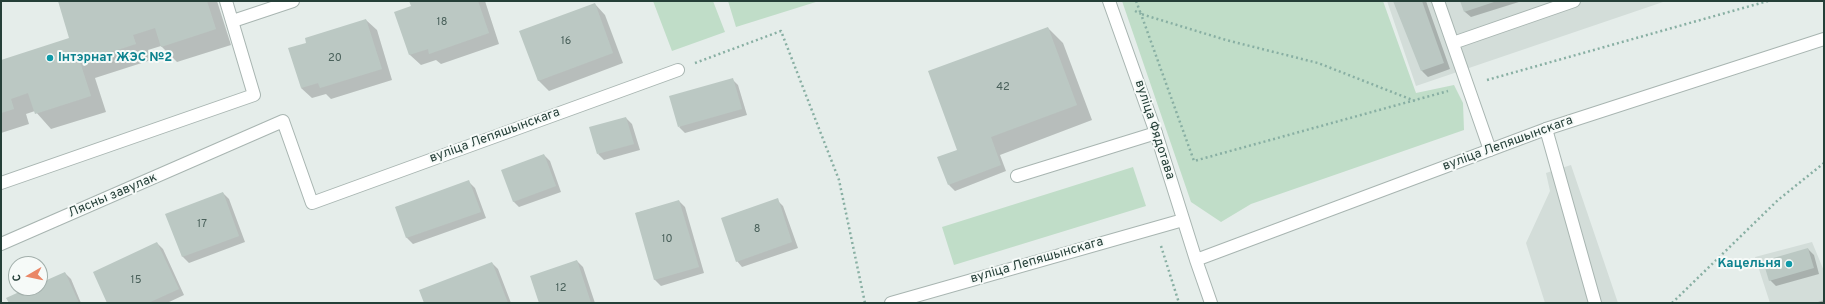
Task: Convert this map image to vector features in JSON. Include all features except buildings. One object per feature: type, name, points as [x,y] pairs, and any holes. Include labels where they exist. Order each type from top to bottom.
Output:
[{"type":"street","points":[[1,182],[254,95],[226,1]]},
{"type":"street","points":[[233,21],[293,1]]},
{"type":"street","name":"вуліца Фядотава","points":[[1109,1],[1156,133],[1211,303]]},
{"type":"street","points":[[1438,1],[1490,150]]},
{"type":"street","points":[[1453,43],[1574,1]]},
{"type":"street","name":"вуліца Лепяшынскага","points":[[1196,260],[1546,129],[1824,39]]},
{"type":"street","name":"вуліца Лепяшынскага","points":[[312,203],[678,70]]},
{"type":"street","name":"Лясны завулак","points":[[1,244],[283,121],[312,203]]},
{"type":"street","points":[[1546,129],[1595,303]]},
{"type":"street","points":[[1017,176],[1156,133]]},
{"type":"street","name":"вуліца Лепяшынскага","points":[[891,303],[1183,220]]},
{"type":"path","points":[[1136,1],[1194,161]]},
{"type":"path","points":[[1141,14],[1226,40],[1318,63],[1416,101]]},
{"type":"path","points":[[678,70],[781,31],[839,180],[865,303]]},
{"type":"path","points":[[1672,303],[1778,200],[1824,163]]},
{"type":"path","points":[[1155,228],[1179,303]]},
{"type":"shaded area","points":[[1387,1],[1666,1],[1416,86]]},
{"type":"shaded area","points":[[1571,165],[1618,303],[1545,303],[1526,243],[1550,191],[1546,173]]},
{"type":"shaded area","points":[[1812,242],[1824,271],[1824,303],[1770,303],[1755,257]]},
{"type":"green space","points":[[653,1],[713,1],[725,32],[672,51]]},
{"type":"green space","points":[[728,1],[819,1],[736,27]]},
{"type":"green space","points":[[1122,1],[1383,1],[1416,93],[1454,85],[1463,103],[1464,130],[1251,204],[1221,222],[1191,202]]},
{"type":"green space","points":[[1133,167],[1146,206],[954,265],[942,227]]},
{"type":"place","name":"Інтэрнат ЖЭС №2","points":[[50,58]]},
{"type":"place","name":"Кацельня","points":[[1789,264]]}]
